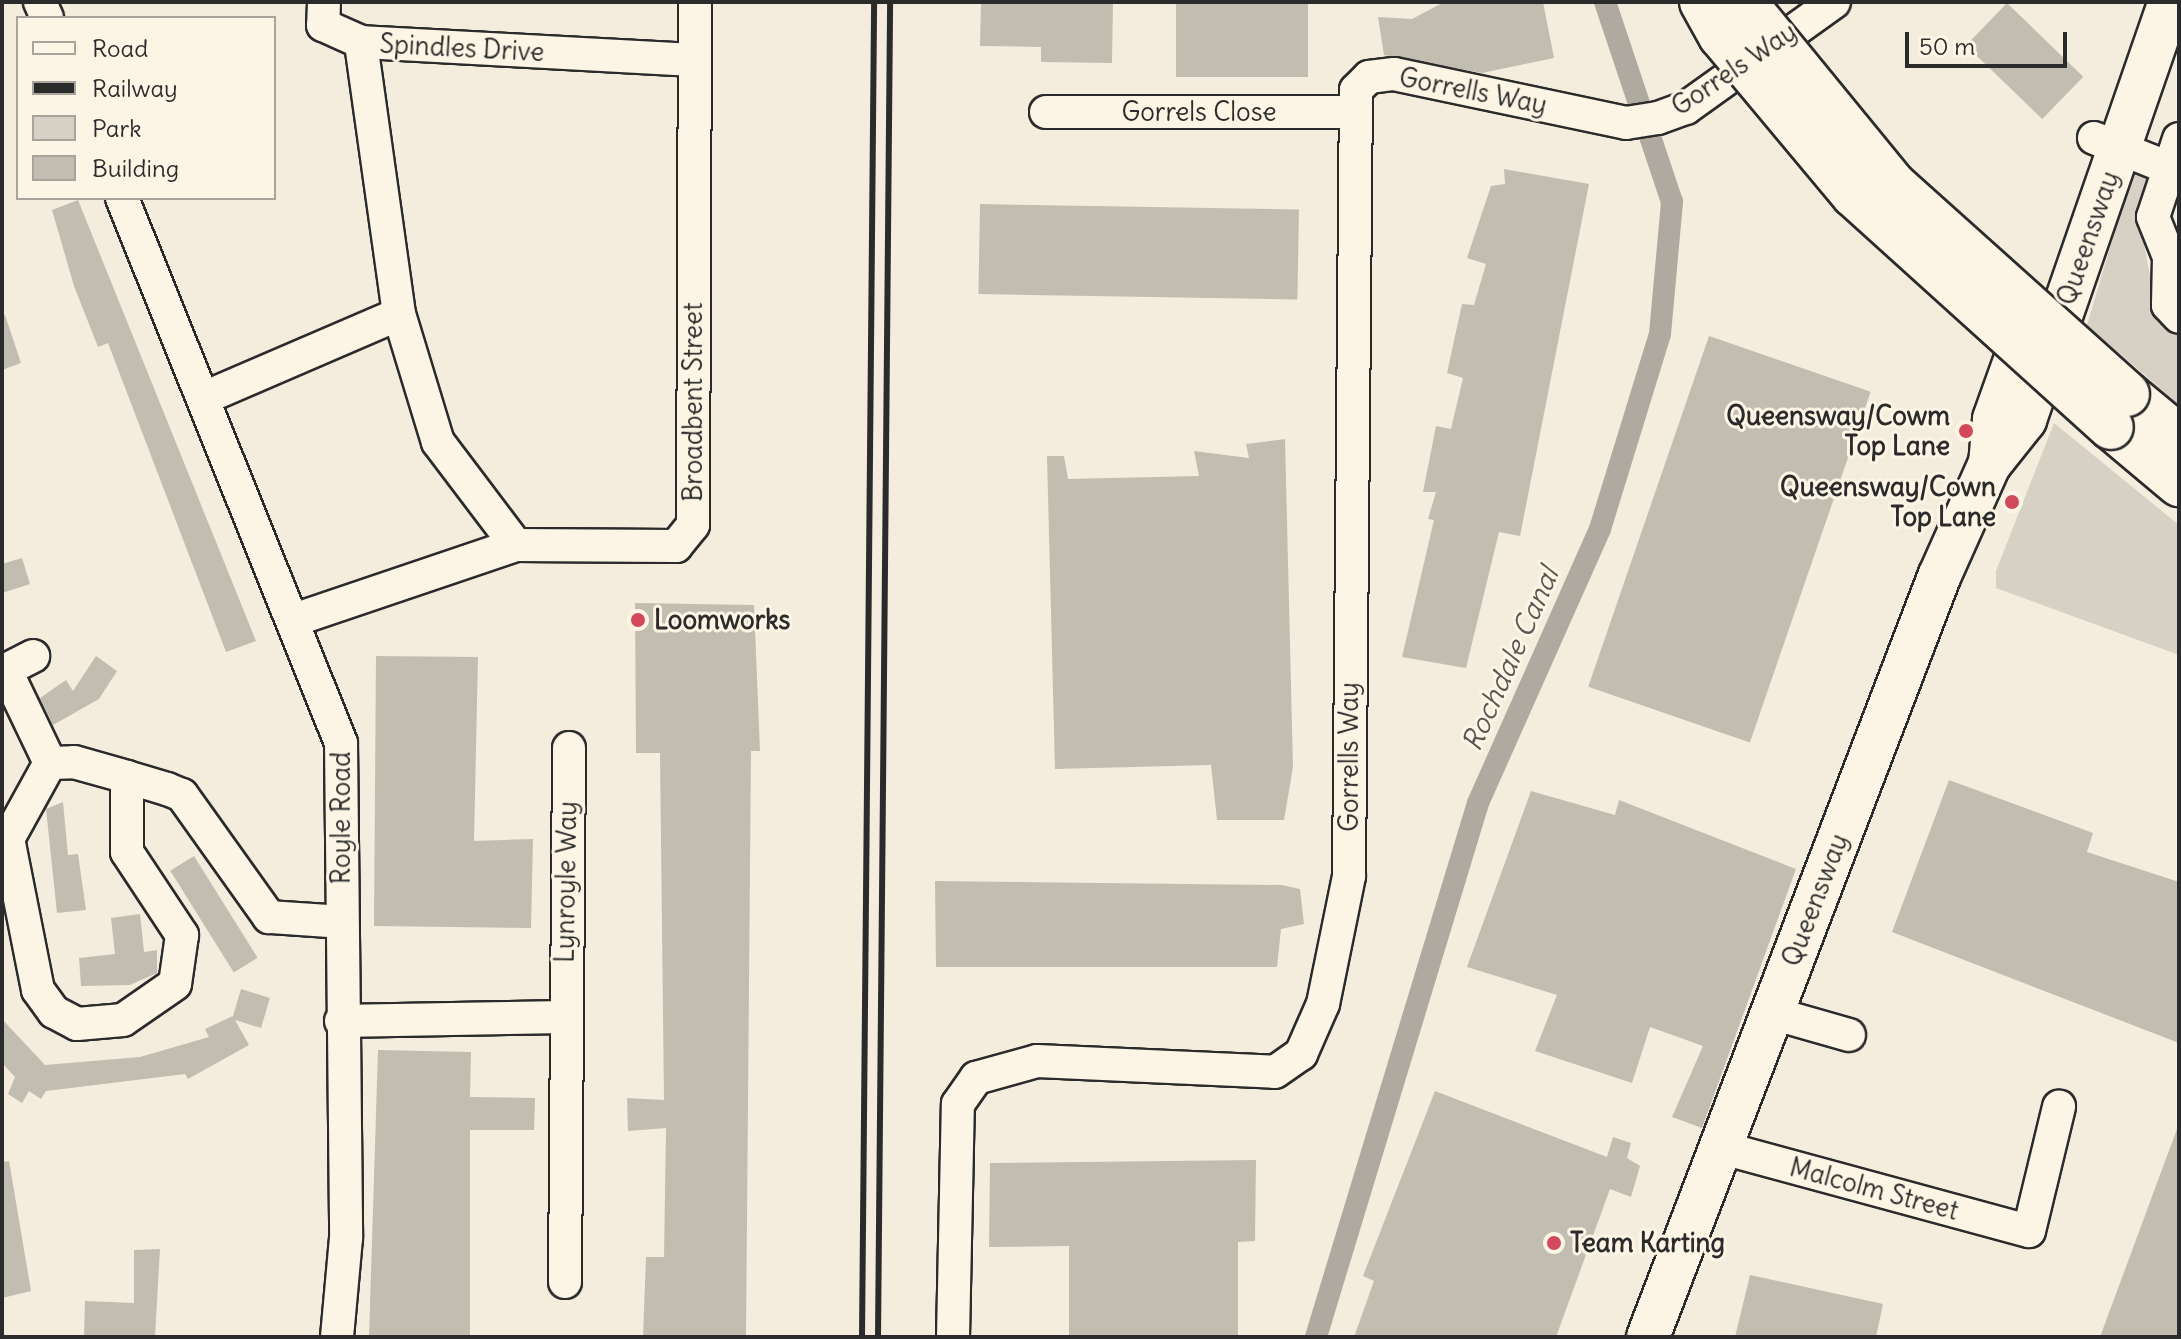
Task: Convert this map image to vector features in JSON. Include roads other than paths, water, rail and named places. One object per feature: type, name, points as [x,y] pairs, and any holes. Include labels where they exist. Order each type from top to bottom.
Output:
[{"type":"highway","points":[[1702,2],[1731,48],[1854,195],[2119,410],[2179,437]]},
{"type":"highway","points":[[1744,2],[1894,185],[2119,410],[2179,484]]},
{"type":"main road","name":"Queensway","points":[[1648,1337],[1719,1147],[1989,465],[2025,420],[2107,143],[2143,2]]},
{"type":"main road","name":"Queensway","points":[[2107,143],[2170,2]]},
{"type":"street","points":[[324,2],[323,25],[361,42]]},
{"type":"street","name":"Broadbent Street","points":[[294,620],[516,545],[676,546],[693,525],[692,60],[695,2]]},
{"type":"street","name":"Gorrels Way","points":[[1582,113],[1626,123],[1686,108],[1834,2]]},
{"type":"street","name":"Spindles Drive","points":[[516,545],[438,442],[399,314],[361,42],[692,60]]},
{"type":"street","name":"Gorrells Way","points":[[953,1337],[957,1117],[967,1086],[997,1067],[1037,1061],[1275,1072],[1301,1054],[1323,1004],[1349,876],[1353,112],[1361,83],[1381,74],[1582,113]]},
{"type":"street","name":"Gorrels Close","points":[[1046,112],[1353,112]]},
{"type":"street","points":[[2107,143],[2174,154],[2153,217],[2169,257],[2168,305],[2179,317]]},
{"type":"street","name":"Royle Road","points":[[123,200],[341,743],[341,1021],[346,1238],[337,1337]]},
{"type":"street","points":[[204,398],[399,314]]},
{"type":"street","points":[[14,666],[50,763]]},
{"type":"street","name":"Lynroyle Way","points":[[565,1282],[563,1017],[569,748]]},
{"type":"street","points":[[50,763],[127,777],[193,803],[269,917],[342,922]]},
{"type":"street","points":[[50,763],[9,830],[9,850],[38,990],[54,1012],[77,1024],[123,1020],[158,1002],[175,984],[182,956],[173,918],[127,852],[127,777]]},
{"type":"street","points":[[1772,1013],[1849,1035]]},
{"type":"street","points":[[341,1021],[563,1017]]},
{"type":"street","name":"Malcolm Street","points":[[1719,1147],[2029,1231],[2059,1107]]},
{"type":"waterway","name":"Rochdale Canal","points":[[1316,1337],[1478,803],[1600,529],[1660,334],[1672,202],[1605,2]]},
{"type":"railway","points":[[862,1337],[874,2]]},
{"type":"railway","points":[[878,1337],[890,2]]},
{"type":"place","name":"Queensway/Cowm Top Lane","points":[[1966,431]]},
{"type":"place","name":"Queensway/Cown Top Lane","points":[[2012,502]]},
{"type":"place","name":"Loomworks","points":[[638,620]]},
{"type":"place","name":"Team Karting","points":[[1554,1243]]}]
